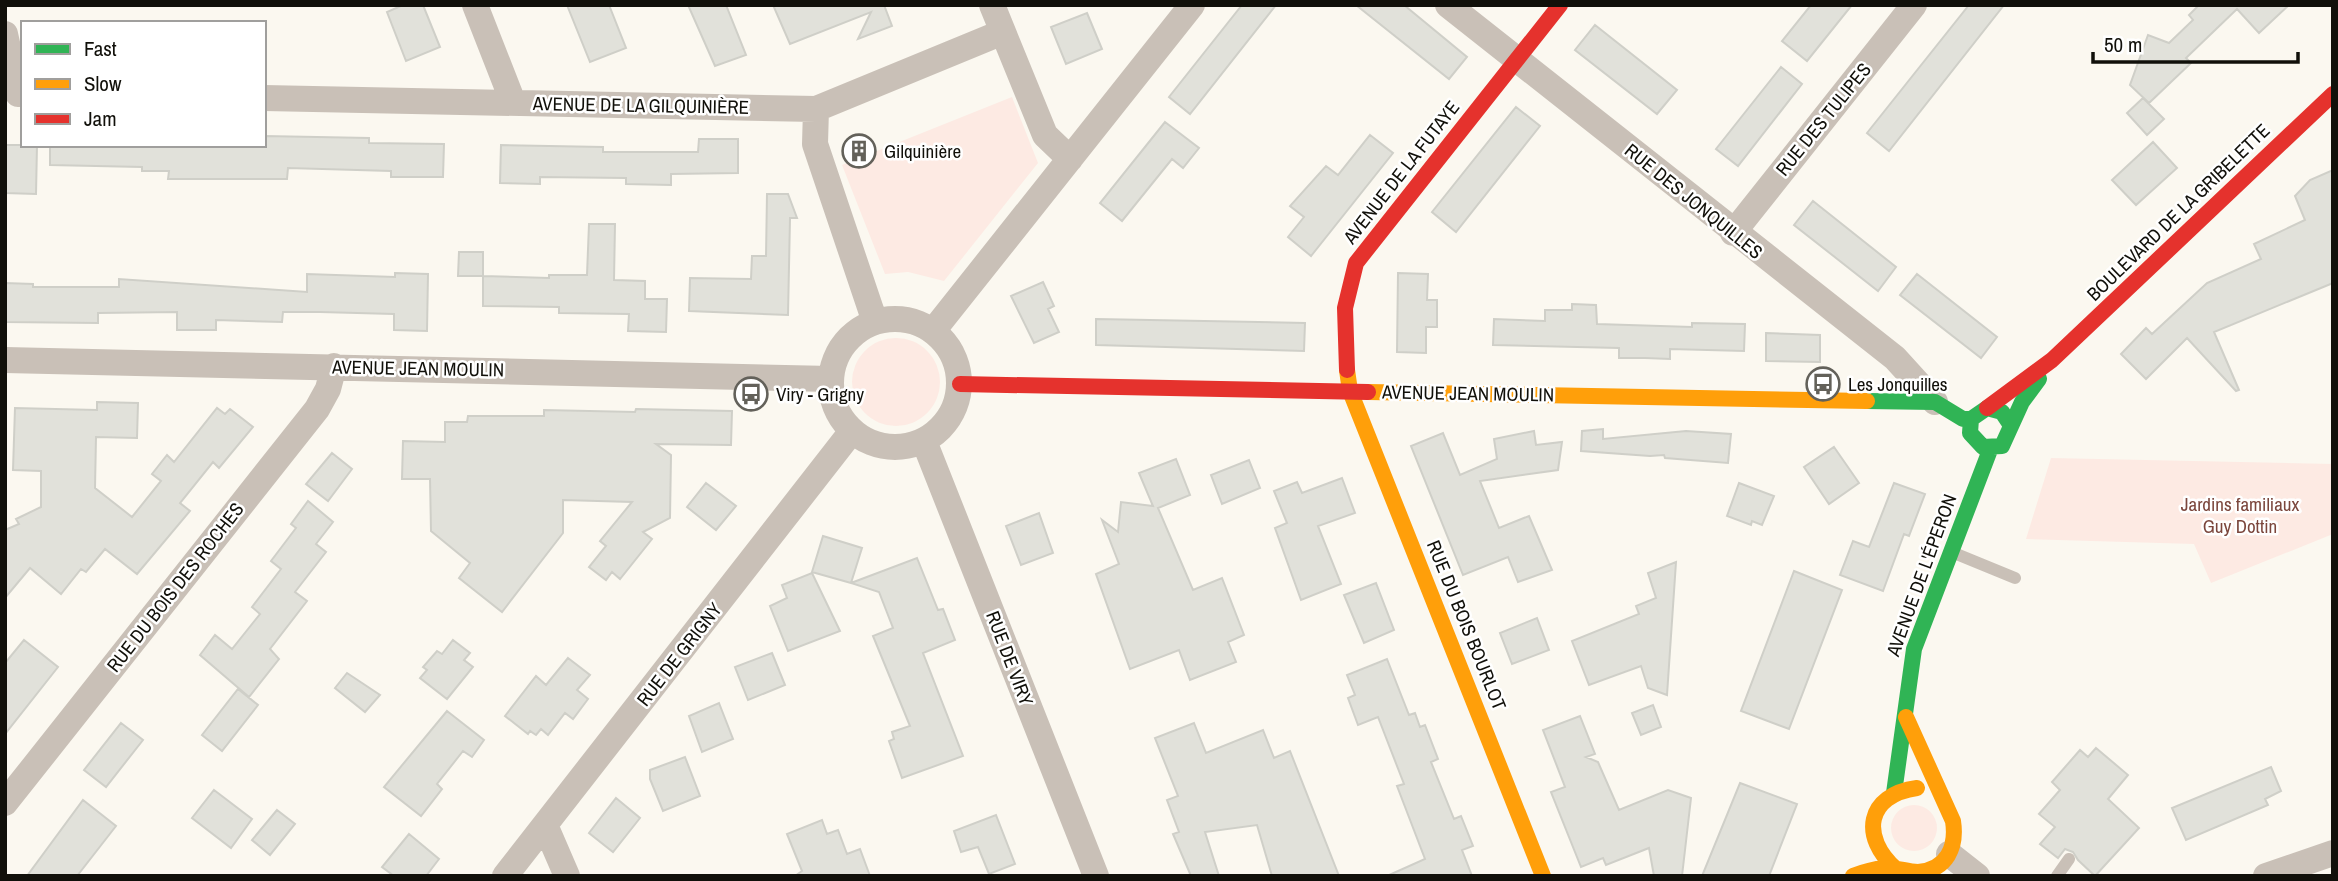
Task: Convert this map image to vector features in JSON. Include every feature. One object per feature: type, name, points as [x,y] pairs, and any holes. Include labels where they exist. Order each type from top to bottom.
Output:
[{"type":"street","points":[[475,5],[513,102]]},
{"type":"street","points":[[992,5],[1045,135],[1070,159]]},
{"type":"street","points":[[933,331],[1192,5]]},
{"type":"street","name":"RUE DES JONQUILLES","points":[[1448,5],[1733,233],[1895,358],[1935,402]]},
{"type":"street","name":"AVENUE DE LA FUTAYE","points":[[1350,391],[1345,370],[1346,282],[1356,263],[1560,5]]},
{"type":"street","name":"RUE DES TULIPES","points":[[1733,233],[1914,5]]},
{"type":"street","name":"AVENUE DE LA GILQUINIÈRE","points":[[266,98],[816,109],[1003,33]]},
{"type":"street","points":[[5,34],[15,94]]},
{"type":"street","name":"BOULEVARD DE LA GRIBELETTE","points":[[1987,408],[2052,360],[2333,94]]},
{"type":"street","points":[[816,109],[815,144],[874,322]]},
{"type":"street","points":[[895,318],[915,321],[933,331],[948,345],[957,363],[960,384],[950,417],[924,441],[906,447],[887,447],[869,442],[852,431],[840,416],[832,398],[831,379],[835,360],[844,344],[858,330],[874,322],[895,318]]},
{"type":"street","name":"AVENUE JEAN MOULIN","points":[[5,360],[831,379]]},
{"type":"street","name":"BOULEVARD DE LA GRIBELETTE","points":[[2010,424],[2052,360]]},
{"type":"street","name":"RUE DU BOIS DES ROCHES","points":[[5,803],[317,409],[328,389],[334,366]]},
{"type":"street","name":"AVENUE JEAN MOULIN","points":[[960,384],[1935,402],[1963,419],[1971,419]]},
{"type":"street","name":"RUE DU BOIS BOURLOT","points":[[1350,391],[1543,876]]},
{"type":"street","points":[[1987,408],[2002,412],[2010,424],[2007,441],[1990,450],[1972,440],[1971,419],[1987,408]]},
{"type":"street","name":"RUE DE GRIGNY","points":[[505,876],[852,431]]},
{"type":"street","name":"RUE DE VIRY","points":[[924,441],[1096,876]]},
{"type":"street","name":"AVENUE DE L'ÉPERON","points":[[1835,876],[1872,827],[1879,807],[1894,793],[1914,649],[1990,450]]},
{"type":"street","points":[[1853,876],[1874,868],[1914,872],[1942,862],[1949,854],[1956,827],[1906,716]]},
{"type":"street","points":[[1894,793],[1921,788],[1934,792],[1945,801]]},
{"type":"street","points":[[545,824],[567,876]]},
{"type":"street","points":[[1872,827],[1878,852],[1914,872]]},
{"type":"street","points":[[2266,876],[2333,853]]},
{"type":"street","points":[[1949,854],[1977,876]]},
{"type":"lane","points":[[1951,551],[2015,578]]},
{"type":"lane","points":[[2057,876],[2069,859]]},
{"type":"green space","points":[[1012,97],[1038,163],[944,281],[908,272],[885,274],[842,165]]},
{"type":"green space","points":[[896,338],[913,342],[927,351],[936,365],[940,382],[936,399],[927,413],[913,422],[896,426],[879,422],[865,413],[856,399],[852,382],[856,365],[865,351],[879,342]]},
{"type":"green space","name":"Jardins familiaux Guy Dottin","points":[[2051,458],[2333,464],[2333,534],[2211,583],[2194,544],[2026,539]]},
{"type":"green space","points":[[1914,805],[1923,806],[1930,812],[1936,819],[1936,837],[1930,844],[1923,850],[1914,851],[1905,850],[1898,844],[1892,837],[1891,828],[1892,819],[1898,812],[1905,806]]},
{"type":"building","points":[[403,5],[423,5],[440,47],[406,61],[387,12]]},
{"type":"building","points":[[567,5],[609,5],[626,48],[590,62]]},
{"type":"building","points":[[688,5],[726,5],[746,55],[715,66]]},
{"type":"building","points":[[773,5],[884,5],[892,26],[858,39],[871,12],[790,44]]},
{"type":"building","points":[[1242,5],[1276,5],[1190,114],[1169,97]]},
{"type":"building","points":[[1356,5],[1404,5],[1467,57],[1449,79]]},
{"type":"building","points":[[1811,5],[1852,5],[1807,61],[1782,41]]},
{"type":"building","points":[[1969,5],[2004,5],[1889,151],[1867,133]]},
{"type":"building","points":[[2199,5],[2289,5],[2259,33],[2237,9],[2186,58],[2191,63],[2149,103],[2130,85],[2148,35],[2169,43],[2193,20],[2189,15]]},
{"type":"building","points":[[1087,13],[1102,49],[1066,64],[1051,27]]},
{"type":"building","points":[[1595,25],[1677,90],[1657,114],[1575,50]]},
{"type":"building","points":[[1781,67],[1802,84],[1738,166],[1716,149]]},
{"type":"building","points":[[2143,98],[2164,119],[2147,135],[2127,113]]},
{"type":"building","points":[[1516,107],[1540,126],[1456,232],[1432,212]]},
{"type":"building","points":[[1165,122],[1199,148],[1183,168],[1172,159],[1122,221],[1100,203]]},
{"type":"building","points":[[1370,135],[1393,153],[1311,256],[1288,237],[1304,217],[1290,206],[1326,166],[1338,175]]},
{"type":"building","points":[[266,136],[369,138],[369,143],[444,144],[443,177],[391,177],[391,171],[288,168],[287,179],[168,179],[169,171],[142,171],[142,167],[50,165],[50,147],[266,147]]},
{"type":"building","points":[[699,139],[738,139],[738,173],[671,174],[671,185],[626,184],[626,178],[540,177],[540,184],[500,183],[501,145],[603,147],[603,152],[698,152]]},
{"type":"building","points":[[2153,142],[2177,168],[2136,205],[2112,180]]},
{"type":"building","points":[[5,145],[37,147],[36,194],[5,193]]},
{"type":"building","points":[[2333,170],[2333,283],[2214,332],[2239,390],[2236,391],[2187,338],[2146,379],[2121,354],[2146,328],[2152,334],[2207,283],[2261,259],[2254,244],[2305,220],[2295,196],[2310,180]]},
{"type":"building","points":[[767,194],[788,194],[797,218],[790,218],[788,315],[689,311],[690,278],[751,279],[752,256],[766,256]]},
{"type":"building","points":[[1813,201],[1896,267],[1878,291],[1794,225]]},
{"type":"building","points":[[589,224],[615,224],[614,280],[645,281],[645,299],[667,299],[666,332],[628,331],[629,314],[559,313],[559,307],[483,306],[483,276],[549,278],[549,275],[587,275]]},
{"type":"building","points":[[459,252],[483,252],[483,276],[458,276]]},
{"type":"building","points":[[395,273],[428,274],[427,331],[394,330],[394,314],[320,312],[283,312],[282,322],[216,320],[216,330],[177,330],[177,312],[98,313],[98,323],[5,322],[5,283],[33,284],[33,287],[119,287],[119,279],[307,292],[307,274],[395,277]]},
{"type":"building","points":[[1398,273],[1428,274],[1427,300],[1437,300],[1437,327],[1426,327],[1426,353],[1397,352]]},
{"type":"building","points":[[1917,274],[1997,337],[1981,358],[1900,295]]},
{"type":"building","points":[[1043,282],[1054,306],[1048,309],[1059,332],[1034,343],[1011,296]]},
{"type":"building","points":[[1572,304],[1596,305],[1597,324],[1692,327],[1692,323],[1745,324],[1744,351],[1670,349],[1670,359],[1619,358],[1619,348],[1493,345],[1494,319],[1545,321],[1545,310],[1572,310]]},
{"type":"building","points":[[1096,319],[1305,323],[1304,351],[1096,345]]},
{"type":"building","points":[[1766,333],[1820,335],[1820,362],[1766,361]]},
{"type":"building","points":[[97,402],[138,403],[137,438],[96,437],[95,488],[132,517],[161,481],[152,474],[167,455],[174,462],[217,408],[225,414],[230,409],[253,427],[219,468],[213,462],[180,503],[190,511],[137,574],[105,549],[86,572],[81,569],[61,594],[30,568],[5,598],[5,530],[19,524],[16,519],[41,507],[41,471],[13,470],[15,408],[97,410]]},
{"type":"building","points":[[636,409],[732,411],[731,445],[656,444],[671,455],[670,518],[643,532],[652,539],[620,579],[612,572],[606,580],[589,567],[606,546],[600,541],[632,502],[563,500],[563,533],[502,612],[459,578],[470,563],[431,531],[430,479],[402,479],[403,441],[445,442],[445,422],[467,422],[468,416],[544,416],[544,410],[635,412]]},
{"type":"building","points":[[1603,429],[1603,439],[1686,431],[1731,434],[1728,463],[1665,458],[1664,455],[1581,451],[1582,431]]},
{"type":"building","points":[[1534,431],[1536,445],[1562,442],[1558,470],[1480,481],[1499,528],[1529,516],[1552,570],[1518,582],[1508,557],[1463,575],[1411,446],[1443,433],[1460,475],[1497,459],[1494,439]]},
{"type":"building","points":[[1834,447],[1859,483],[1829,504],[1804,467]]},
{"type":"building","points":[[332,453],[352,469],[328,501],[306,484]]},
{"type":"building","points":[[1176,459],[1190,495],[1158,508],[1193,590],[1222,578],[1244,635],[1228,642],[1236,662],[1190,680],[1179,650],[1130,669],[1096,574],[1119,564],[1102,520],[1118,532],[1121,502],[1153,506],[1139,473]]},
{"type":"building","points":[[1249,460],[1260,488],[1222,504],[1211,475]]},
{"type":"building","points":[[1342,478],[1355,513],[1318,526],[1341,584],[1301,600],[1275,528],[1287,523],[1274,491],[1297,482],[1302,493]]},
{"type":"building","points":[[706,483],[736,506],[716,530],[687,507]]},
{"type":"building","points":[[1739,483],[1774,496],[1762,525],[1752,521],[1751,525],[1727,516]]},
{"type":"building","points":[[1894,483],[1925,494],[1909,536],[1904,534],[1883,591],[1840,575],[1853,541],[1869,547]]},
{"type":"building","points":[[308,501],[333,522],[316,544],[326,552],[295,592],[307,601],[270,649],[279,659],[249,697],[200,655],[215,635],[232,649],[260,614],[252,607],[281,569],[271,561],[296,528],[291,524]]},
{"type":"building","points":[[1039,513],[1053,553],[1021,565],[1006,526]]},
{"type":"building","points":[[823,536],[862,548],[851,583],[812,572]]},
{"type":"building","points":[[917,558],[938,610],[943,609],[955,640],[923,653],[963,756],[902,778],[889,741],[894,739],[892,732],[910,726],[873,636],[893,628],[879,592],[851,583]]},
{"type":"building","points":[[1676,562],[1667,695],[1648,688],[1641,666],[1589,685],[1572,641],[1639,614],[1636,606],[1656,598],[1648,573]]},
{"type":"building","points":[[1794,571],[1842,590],[1789,729],[1741,711]]},
{"type":"building","points":[[812,573],[840,631],[788,651],[770,606],[787,598],[782,585]]},
{"type":"building","points":[[1376,583],[1394,630],[1364,643],[1344,595]]},
{"type":"building","points":[[1537,618],[1549,650],[1512,664],[1500,633]]},
{"type":"building","points":[[24,640],[58,667],[5,734],[5,663]]},
{"type":"building","points":[[453,640],[470,653],[464,660],[473,667],[447,699],[420,678],[427,670],[423,667],[437,651],[442,654]]},
{"type":"building","points":[[772,653],[785,685],[748,700],[735,667]]},
{"type":"building","points":[[568,658],[590,675],[577,690],[588,699],[573,719],[565,713],[548,735],[541,729],[536,735],[530,731],[528,734],[505,716],[536,676],[546,685]]},
{"type":"building","points":[[1387,659],[1409,715],[1415,713],[1420,727],[1425,725],[1438,759],[1431,762],[1454,819],[1461,816],[1473,846],[1462,850],[1472,876],[1387,876],[1425,859],[1397,786],[1404,784],[1378,717],[1358,725],[1348,698],[1355,695],[1347,675]]},
{"type":"building","points":[[347,673],[380,695],[365,712],[335,688]]},
{"type":"building","points":[[238,689],[258,705],[222,751],[202,735]]},
{"type":"building","points":[[719,703],[733,739],[702,752],[689,716]]},
{"type":"building","points":[[1653,705],[1661,727],[1641,735],[1632,713]]},
{"type":"building","points":[[447,711],[484,740],[472,757],[463,751],[437,784],[442,789],[421,816],[384,787]]},
{"type":"building","points":[[1580,716],[1595,754],[1586,757],[1598,762],[1619,810],[1668,790],[1691,798],[1682,876],[1654,876],[1649,848],[1606,865],[1603,858],[1581,867],[1551,792],[1565,787],[1543,730]]},
{"type":"building","points":[[121,723],[143,740],[106,787],[84,770]]},
{"type":"building","points":[[1194,723],[1206,753],[1263,730],[1274,758],[1290,751],[1339,876],[1272,876],[1257,825],[1205,832],[1219,876],[1191,876],[1173,834],[1179,832],[1167,800],[1178,796],[1155,738]]},
{"type":"building","points":[[2096,748],[2128,775],[2108,799],[2139,828],[2095,876],[2073,852],[2065,849],[2058,858],[2040,844],[2055,827],[2039,814],[2060,790],[2052,782],[2080,750],[2088,757]]},
{"type":"building","points":[[685,757],[700,796],[663,811],[650,779],[650,770]]},
{"type":"building","points":[[2271,767],[2281,791],[2265,799],[2268,805],[2186,840],[2172,808]]},
{"type":"building","points":[[1740,783],[1797,804],[1769,876],[1702,876]]},
{"type":"building","points":[[214,790],[252,819],[231,848],[192,818]]},
{"type":"building","points":[[616,798],[640,818],[613,852],[589,833]]},
{"type":"building","points":[[83,800],[116,826],[77,876],[27,876]]},
{"type":"building","points":[[277,810],[295,824],[270,855],[252,840]]},
{"type":"building","points":[[996,815],[1015,864],[989,874],[978,847],[961,852],[954,831]]},
{"type":"building","points":[[822,820],[827,834],[838,830],[847,854],[860,849],[870,876],[795,876],[802,871],[787,834]]},
{"type":"building","points":[[409,834],[439,859],[426,876],[394,876],[382,867]]},
{"type":"traffic: fast","points":[[2010,424],[2002,412],[1987,408],[1971,419],[1970,433],[1983,447],[2002,446],[2022,402],[2039,379]]},
{"type":"traffic: fast","points":[[1867,401],[1935,402],[1963,419],[1971,419]]},
{"type":"traffic: fast","points":[[1894,793],[1914,649],[1990,450]]},
{"type":"traffic: slow","points":[[1347,370],[1350,391],[1543,876]]},
{"type":"traffic: slow","points":[[1368,392],[1867,401]]},
{"type":"traffic: slow","points":[[1853,876],[1885,868],[1914,872],[1928,870],[1943,862],[1951,848],[1953,821],[1906,717]]},
{"type":"traffic: slow","points":[[1896,869],[1884,857],[1877,844],[1873,831],[1874,819],[1878,808],[1887,799],[1917,788]]},
{"type":"traffic: jam","points":[[1347,370],[1345,308],[1356,263],[1560,5]]},
{"type":"traffic: jam","points":[[1987,408],[2052,360],[2333,94]]},
{"type":"traffic: jam","points":[[960,384],[1368,392]]},
{"type":"place","name":"Gilquinière","points":[[859,151]]},
{"type":"place","name":"Les Jonquilles","points":[[1823,384]]},
{"type":"place","name":"Viry - Grigny","points":[[751,394]]}]
